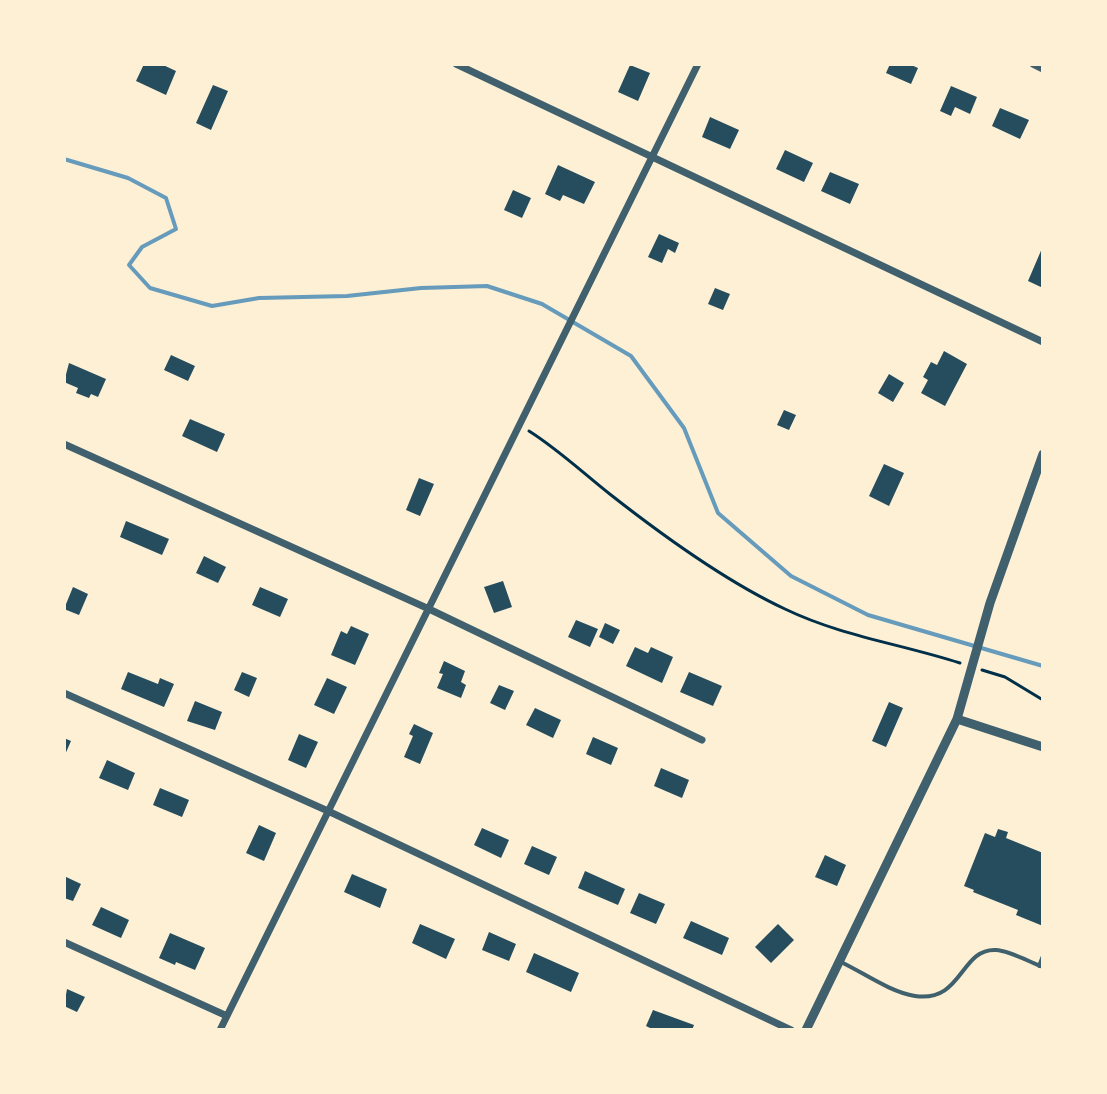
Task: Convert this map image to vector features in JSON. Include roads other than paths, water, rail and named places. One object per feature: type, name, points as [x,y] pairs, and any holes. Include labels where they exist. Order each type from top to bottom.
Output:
[{"type":"street","points":[[456,64],[1043,342]]},
{"type":"street","points":[[220,1030],[698,64]]},
{"type":"street","points":[[1033,64],[1043,69]]},
{"type":"street","points":[[64,444],[429,609],[702,740]]},
{"type":"street","points":[[806,1030],[957,719],[965,682],[990,603],[1043,454]]},
{"type":"street","points":[[64,693],[328,811],[791,1030]]},
{"type":"street","points":[[957,719],[1043,747]]},
{"type":"street","points":[[64,942],[227,1016]]},
{"type":"lane","points":[[839,961],[916,996],[949,989],[971,960],[982,953],[996,950],[1041,967],[1043,956]]},
{"type":"waterway","points":[[64,159],[128,178],[166,198],[176,229],[142,247],[129,265],[150,288],[212,306],[259,298],[347,296],[421,288],[487,286],[542,304],[631,356],[684,428],[718,513],[791,576],[868,615],[1043,666]]}]
